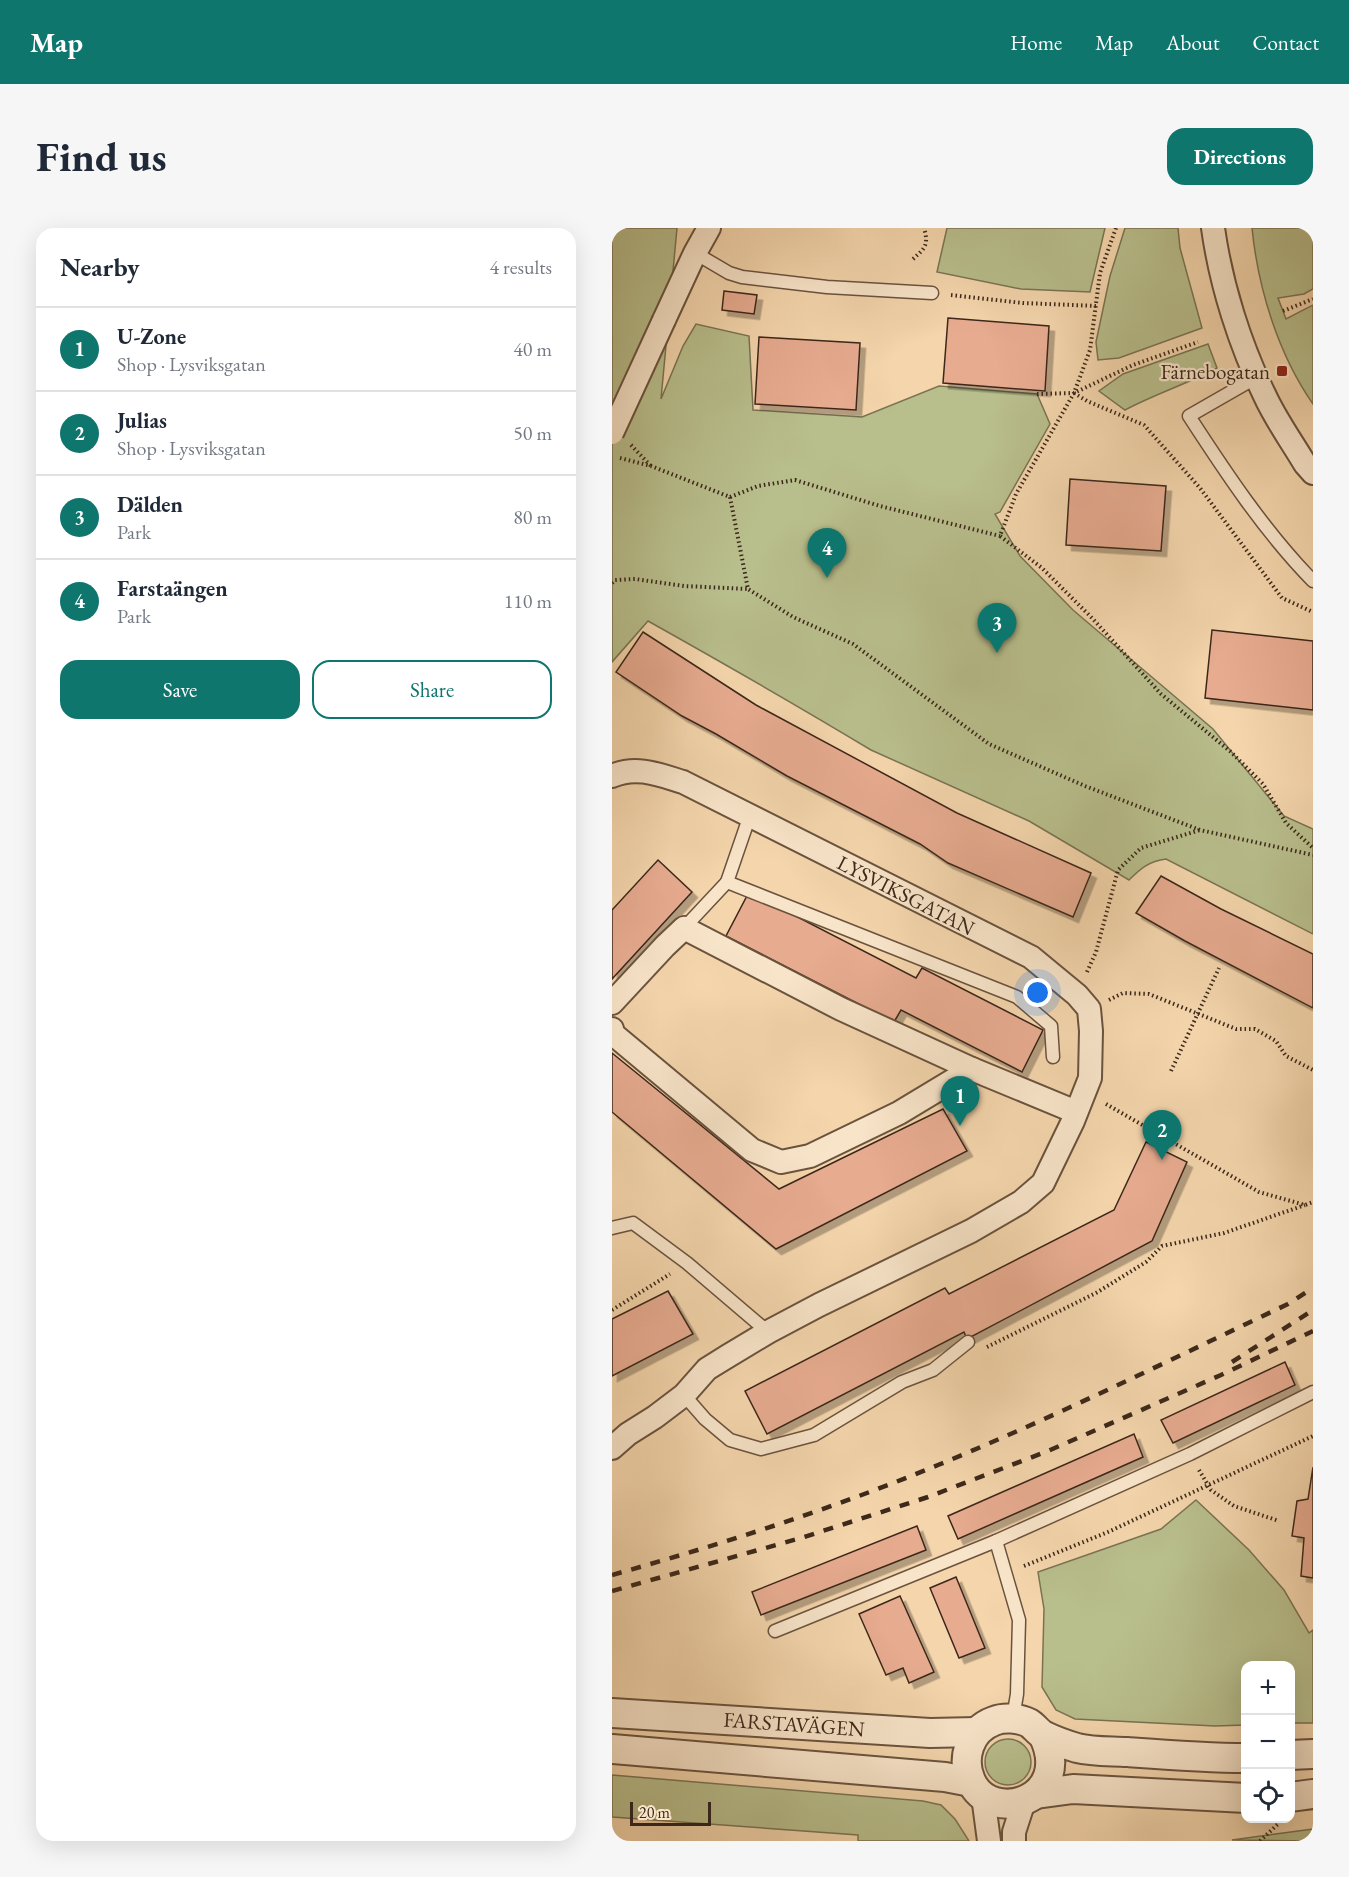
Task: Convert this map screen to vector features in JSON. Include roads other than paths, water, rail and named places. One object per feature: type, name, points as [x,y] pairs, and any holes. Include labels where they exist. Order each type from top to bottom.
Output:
[{"type":"street","points":[[612,433],[694,253],[709,228]]},
{"type":"street","points":[[1214,228],[1227,293],[1244,348],[1265,397],[1305,464],[1313,473]]},
{"type":"street","name":"LYSVIKSGATAN","points":[[612,776],[624,770],[650,772],[683,782],[1030,957],[1077,994],[1089,1010],[1090,1078],[1076,1112]]},
{"type":"street","points":[[612,1003],[684,928],[841,1009],[972,1069],[1076,1112],[1043,1183],[1020,1202],[971,1231],[768,1332],[707,1369],[684,1395],[612,1448]]},
{"type":"street","points":[[612,1029],[613,1034],[752,1150],[781,1162],[810,1156],[898,1113],[972,1069]]},
{"type":"street","name":"FARSTAVÄGEN","points":[[612,1713],[918,1732],[977,1732],[993,1721],[1013,1718]]},
{"type":"street","points":[[1013,1718],[1029,1723],[1043,1734],[1077,1748],[1204,1758],[1241,1758]]},
{"type":"street","points":[[977,1732],[969,1745],[966,1760],[977,1789],[989,1841]]},
{"type":"street","points":[[1014,1841],[1014,1832],[1030,1798],[1046,1781],[1051,1766],[1050,1749],[1043,1734]]},
{"type":"street","name":"FARSTAVÄGEN","points":[[612,1749],[922,1775],[977,1789],[1000,1803],[1073,1789],[1241,1798]]},
{"type":"street","points":[[1295,1755],[1313,1754]]},
{"type":"street","points":[[1295,1796],[1313,1794]]},
{"type":"lane","points":[[694,253],[742,278],[827,287],[932,293]]},
{"type":"lane","points":[[1257,377],[1189,416],[1263,522],[1313,581]]},
{"type":"lane","points":[[684,928],[727,882],[750,815]]},
{"type":"lane","points":[[727,882],[1017,997],[1051,1026],[1053,1058]]},
{"type":"lane","points":[[612,1227],[633,1223],[687,1263],[768,1332]]},
{"type":"lane","points":[[684,1395],[705,1419],[730,1440],[762,1449],[814,1435],[902,1382],[933,1370],[968,1342]]},
{"type":"lane","points":[[776,1631],[996,1541],[1190,1454],[1313,1392]]},
{"type":"lane","points":[[996,1541],[1019,1620],[1017,1694],[1013,1718]]},
{"type":"railway","points":[[612,1575],[776,1525],[938,1465],[1114,1387],[1288,1304],[1313,1288]]},
{"type":"railway","points":[[1232,1362],[1313,1310]]},
{"type":"railway","points":[[612,1591],[801,1538],[928,1497],[1048,1451],[1221,1375],[1313,1331]]},
{"type":"place","name":"Färnebogatan","points":[[1282,371]]},
{"type":"place","name":"Farstaängen","points":[[827,578]]},
{"type":"place","name":"Dälden","points":[[997,653]]},
{"type":"place","name":"U-Zone","points":[[960,1126]]},
{"type":"place","name":"Julias","points":[[1162,1160]]}]
